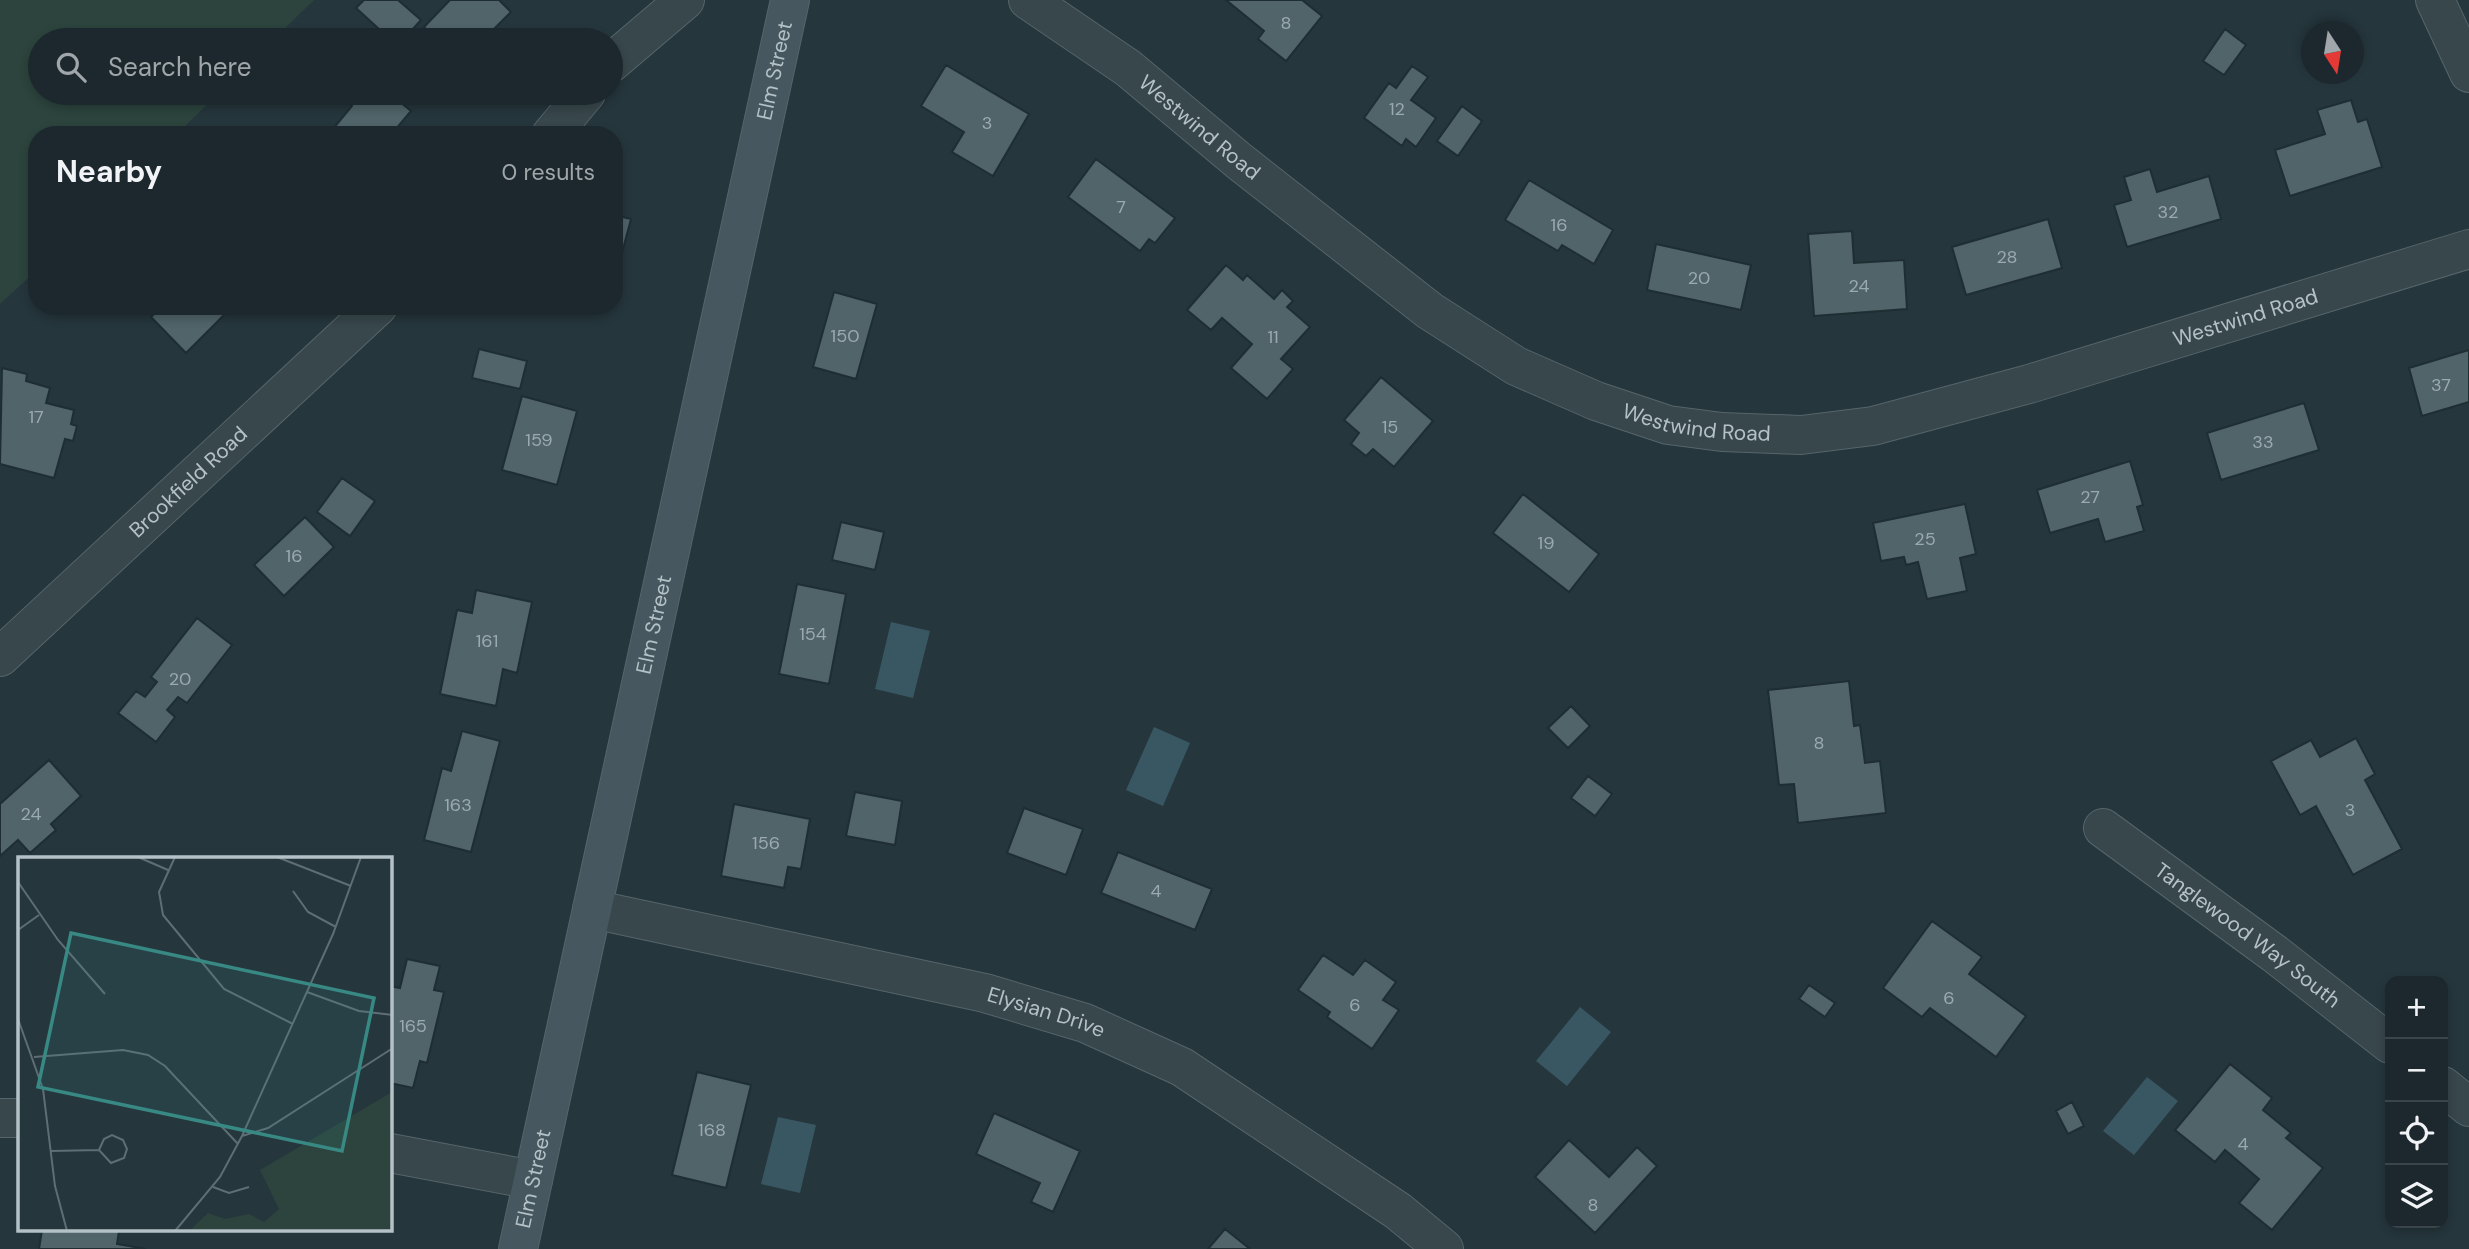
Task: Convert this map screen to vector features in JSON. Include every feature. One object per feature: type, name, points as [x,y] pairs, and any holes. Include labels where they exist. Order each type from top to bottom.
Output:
[{"type":"main road","name":"Elm Street","points":[[518,1249],[790,0]]},
{"type":"street","points":[[623,53],[685,0]]},
{"type":"street","name":"Westwind Road","points":[[1028,0],[1128,68],[1239,161],[1430,311],[1517,366],[1596,401],[1668,425],[1722,432],[1801,435],[1873,426],[2029,384],[2469,249]]},
{"type":"street","points":[[2434,0],[2469,74]]},
{"type":"street","points":[[558,126],[576,105]]},
{"type":"street","name":"Brookfield Road","points":[[0,657],[368,315]]},
{"type":"street","name":"Tanglewood Way South","points":[[2103,828],[2275,954],[2385,1040]]},
{"type":"street","name":"Elysian Drive","points":[[592,909],[985,993],[1085,1023],[1182,1066],[1398,1211],[1444,1249]]},
{"type":"street","points":[[2448,1090],[2469,1107]]},
{"type":"street","points":[[0,1118],[18,1118]]},
{"type":"street","points":[[392,1153],[533,1180]]},
{"type":"green space","points":[[0,0],[314,0],[285,28],[28,28],[28,105],[207,105],[185,126],[28,126],[28,278],[0,304]]},
{"type":"water","points":[[891,622],[930,631],[913,698],[875,689]]},
{"type":"water","points":[[1154,727],[1190,743],[1163,806],[1126,790]]},
{"type":"water","points":[[1580,1007],[1611,1032],[1567,1086],[1536,1061]]},
{"type":"water","points":[[2147,1077],[2178,1101],[2134,1155],[2103,1131]]},
{"type":"water","points":[[778,1117],[816,1125],[800,1193],[761,1184]]},
{"type":"building","points":[[364,0],[398,0],[421,20],[414,28],[378,28],[356,8]]},
{"type":"building","points":[[450,0],[499,0],[511,12],[495,28],[424,27]]},
{"type":"building","points":[[1226,0],[1302,0],[1322,16],[1286,61],[1258,39],[1264,31]]},
{"type":"building","points":[[2225,29],[2246,45],[2224,75],[2203,61]]},
{"type":"building","points":[[946,65],[1029,114],[993,176],[952,152],[964,132],[921,106]]},
{"type":"building","points":[[1412,66],[1428,77],[1411,100],[1436,118],[1416,147],[1406,139],[1402,146],[1364,118],[1389,83],[1396,88]]},
{"type":"building","points":[[2351,100],[2358,122],[2367,119],[2382,167],[2290,196],[2275,150],[2325,134],[2317,110]]},
{"type":"building","points":[[404,105],[411,111],[398,126],[335,126],[352,106]]},
{"type":"building","points":[[1462,106],[1482,121],[1458,156],[1437,141]]},
{"type":"building","points":[[1096,159],[1175,218],[1155,243],[1149,239],[1140,251],[1068,197]]},
{"type":"building","points":[[2150,169],[2157,192],[2209,176],[2221,219],[2127,247],[2114,205],[2131,200],[2124,177]]},
{"type":"building","points":[[1529,180],[1613,230],[1594,264],[1562,245],[1558,251],[1505,220]]},
{"type":"building","points":[[623,217],[631,219],[623,249]]},
{"type":"building","points":[[2048,219],[2062,268],[1966,295],[1952,247]]},
{"type":"building","points":[[1852,231],[1854,263],[1904,260],[1907,309],[1814,316],[1808,234]]},
{"type":"building","points":[[1656,244],[1751,265],[1741,310],[1647,290]]},
{"type":"building","points":[[1226,265],[1243,280],[1247,275],[1274,299],[1282,290],[1293,301],[1287,307],[1310,327],[1281,359],[1293,369],[1267,399],[1231,368],[1252,344],[1222,318],[1211,330],[1187,310]]},
{"type":"building","points":[[834,292],[877,304],[856,379],[813,367]]},
{"type":"building","points":[[153,315],[224,315],[186,353],[151,317]]},
{"type":"building","points":[[479,349],[527,361],[520,389],[472,378]]},
{"type":"building","points":[[2469,350],[2469,402],[2422,416],[2409,368]]},
{"type":"building","points":[[2,368],[27,374],[26,381],[50,388],[46,403],[74,410],[71,424],[77,426],[73,441],[65,439],[54,478],[0,464]]},
{"type":"building","points":[[1381,377],[1433,421],[1394,467],[1373,449],[1366,456],[1351,444],[1359,433],[1344,420]]},
{"type":"building","points":[[522,396],[577,411],[557,485],[502,470]]},
{"type":"building","points":[[2304,403],[2319,450],[2221,480],[2207,433]]},
{"type":"building","points":[[2130,461],[2143,505],[2137,507],[2144,531],[2105,542],[2098,519],[2050,533],[2037,490]]},
{"type":"building","points":[[342,478],[375,501],[350,536],[317,512]]},
{"type":"building","points":[[1523,494],[1599,554],[1569,592],[1493,533]]},
{"type":"building","points":[[1965,504],[1976,554],[1960,558],[1967,591],[1927,599],[1918,562],[1906,565],[1904,557],[1881,561],[1873,523]]},
{"type":"building","points":[[305,517],[334,547],[284,596],[254,565]]},
{"type":"building","points":[[841,522],[884,532],[875,570],[832,560]]},
{"type":"building","points":[[797,584],[846,594],[829,684],[779,674]]},
{"type":"building","points":[[476,590],[532,602],[517,673],[503,669],[496,706],[440,694],[457,610],[472,613]]},
{"type":"building","points":[[197,618],[232,645],[187,703],[178,697],[167,710],[175,717],[156,742],[118,713],[136,691],[145,697],[157,682],[151,677]]},
{"type":"building","points":[[1849,681],[1854,726],[1860,725],[1865,763],[1880,761],[1886,813],[1798,823],[1794,784],[1779,785],[1768,690]]},
{"type":"building","points":[[1571,706],[1590,726],[1568,748],[1548,728]]},
{"type":"building","points":[[462,731],[500,741],[471,852],[424,840],[442,768],[451,771]]},
{"type":"building","points":[[2356,738],[2375,774],[2365,780],[2402,849],[2353,875],[2316,806],[2300,815],[2271,761],[2311,740],[2320,757]]},
{"type":"building","points":[[49,760],[81,796],[51,824],[56,830],[30,853],[18,840],[0,856],[0,804]]},
{"type":"building","points":[[1588,776],[1612,794],[1595,816],[1571,798]]},
{"type":"building","points":[[855,792],[902,801],[895,845],[846,836]]},
{"type":"building","points":[[734,804],[810,819],[801,869],[788,867],[784,888],[721,876]]},
{"type":"building","points":[[1024,808],[1083,829],[1066,875],[1007,853]]},
{"type":"building","points":[[1118,852],[1212,889],[1195,930],[1101,893]]},
{"type":"building","points":[[1932,921],[1982,957],[1969,974],[2026,1016],[1996,1057],[1930,1008],[1922,1017],[1883,988]]},
{"type":"building","points":[[1323,955],[1353,975],[1365,960],[1396,982],[1383,1000],[1399,1010],[1372,1049],[1327,1017],[1330,1012],[1298,990]]},
{"type":"building","points":[[407,959],[440,966],[434,990],[444,992],[427,1063],[420,1061],[413,1088],[392,1083],[392,986],[400,988]]},
{"type":"building","points":[[1809,985],[1835,1003],[1825,1017],[1799,999]]},
{"type":"building","points":[[2230,1064],[2272,1098],[2263,1110],[2291,1133],[2286,1138],[2323,1168],[2272,1230],[2239,1203],[2259,1179],[2225,1150],[2215,1162],[2175,1130]]},
{"type":"building","points":[[697,1072],[751,1085],[726,1188],[672,1175]]},
{"type":"building","points":[[2072,1102],[2084,1126],[2068,1134],[2056,1111]]},
{"type":"building","points":[[994,1113],[1080,1151],[1053,1212],[1031,1202],[1040,1183],[976,1154]]},
{"type":"building","points":[[1569,1140],[1609,1177],[1637,1147],[1657,1166],[1595,1233],[1535,1177]]},
{"type":"building","points":[[1225,1229],[1250,1249],[1208,1249]]},
{"type":"building","points":[[42,1232],[119,1232],[117,1244],[146,1249],[39,1249]]}]
